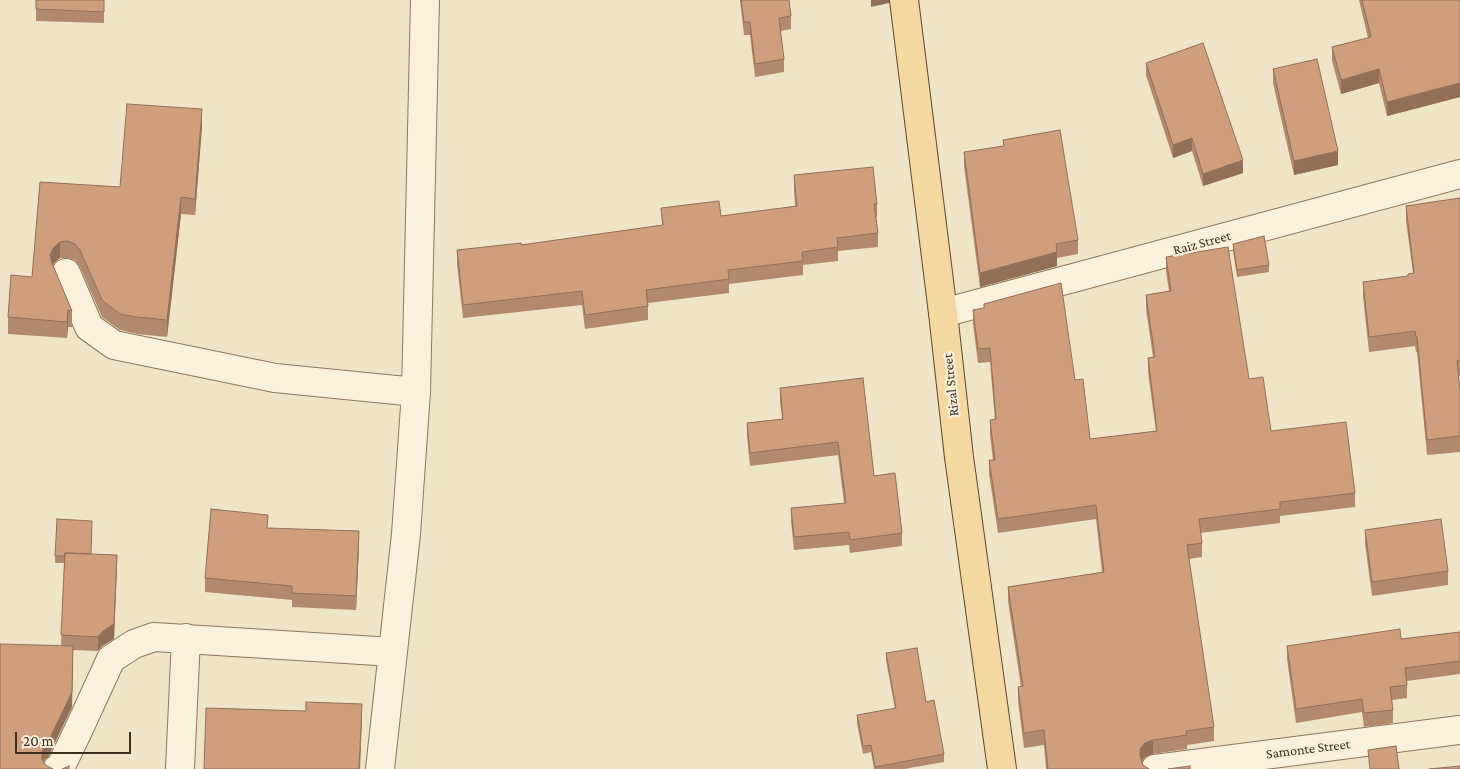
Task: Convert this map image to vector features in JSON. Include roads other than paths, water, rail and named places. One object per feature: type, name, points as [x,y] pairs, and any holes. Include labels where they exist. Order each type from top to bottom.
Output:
[{"type":"main road","name":"Rizal Street","points":[[904,0],[959,457],[1002,769]]},
{"type":"street","points":[[380,769],[406,534],[416,392],[425,0]]},
{"type":"street","name":"Raiz Street","points":[[943,313],[1460,174]]},
{"type":"street","points":[[66,273],[90,327],[114,345],[275,378],[416,392]]},
{"type":"street","points":[[57,769],[60,768],[111,659],[134,644],[154,637],[393,652]]},
{"type":"street","points":[[180,769],[186,638]]},
{"type":"street","name":"Samonte Street","points":[[1155,769],[1460,730]]}]
